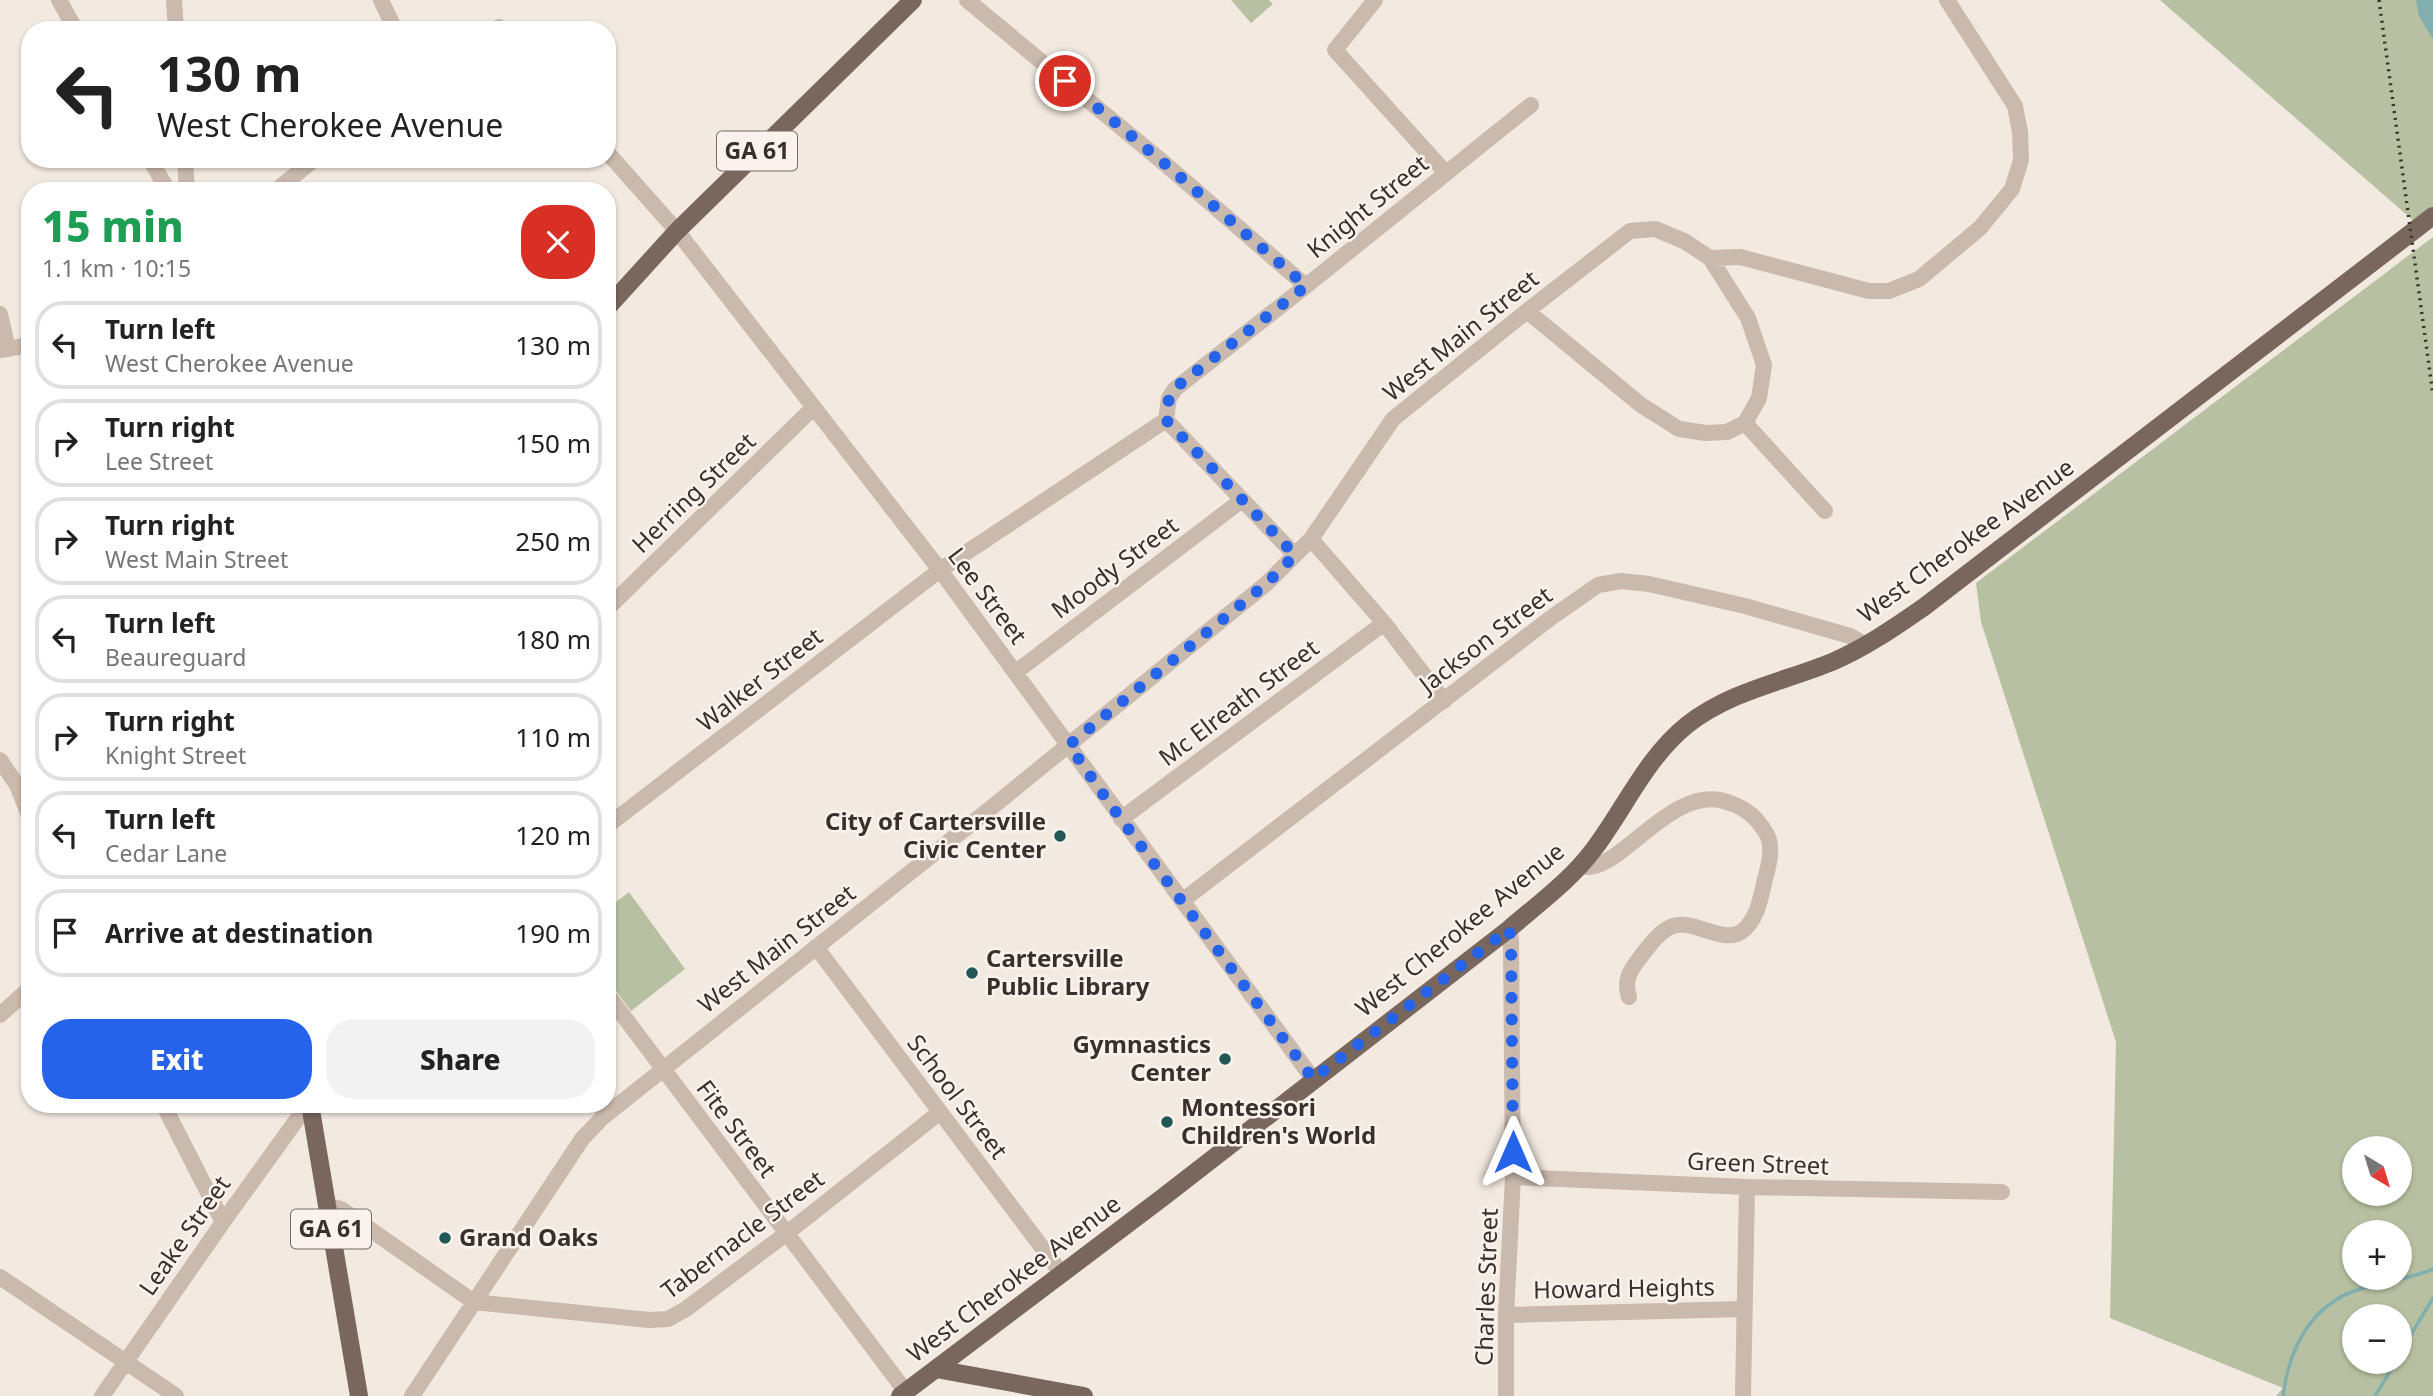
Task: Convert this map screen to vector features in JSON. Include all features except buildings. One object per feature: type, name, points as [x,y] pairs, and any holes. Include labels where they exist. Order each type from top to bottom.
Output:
[{"type":"main road","name":"GA 61","points":[[616,298],[677,231],[914,0]]},
{"type":"main road","name":"West Cherokee Avenue","points":[[903,1394],[1509,929],[1581,866],[1651,763],[1686,726],[1733,697],[1836,660],[1866,645],[1944,593],[2433,216]]},
{"type":"main road","name":"GA 61","points":[[311,1113],[359,1396]]},
{"type":"main road","points":[[970,1343],[972,1361],[986,1378]]},
{"type":"main road","points":[[936,1369],[1084,1396]]},
{"type":"street","points":[[59,0],[71,21]]},
{"type":"street","points":[[174,0],[175,21]]},
{"type":"street","points":[[380,0],[390,21]]},
{"type":"street","points":[[967,0],[1153,154],[1306,286]]},
{"type":"street","points":[[1375,0],[1335,50],[1446,172]]},
{"type":"street","points":[[1710,258],[1740,257],[1869,291],[1889,291],[1919,279],[1980,228],[2012,189],[2021,160],[2020,132],[2015,106],[1947,0]]},
{"type":"street","name":"Knight Street","points":[[1166,420],[1169,398],[1175,388],[1531,105]]},
{"type":"street","name":"Lee Street","points":[[616,162],[677,231],[940,570],[1313,1079]]},
{"type":"street","points":[[286,182],[304,168]]},
{"type":"street","name":"West Main Street","points":[[616,1107],[1266,584],[1311,538],[1393,419],[1630,231],[1655,229],[1710,258]]},
{"type":"street","points":[[1527,311],[1641,405],[1679,429],[1706,433],[1727,432],[1745,423],[1759,398],[1764,365],[1748,318],[1710,258]]},
{"type":"street","points":[[0,314],[4,350]]},
{"type":"street","name":"Herring Street","points":[[616,601],[813,408]]},
{"type":"street","points":[[940,570],[1166,420],[1295,555]]},
{"type":"street","points":[[1745,423],[1825,511]]},
{"type":"street","name":"Moody Street","points":[[1016,673],[1242,500]]},
{"type":"street","points":[[1311,538],[1384,623],[1444,701]]},
{"type":"street","name":"Walker Street","points":[[616,819],[940,570]]},
{"type":"street","name":"Jackson Street","points":[[1182,901],[1552,617],[1598,585],[1621,581],[1649,584],[1745,606],[1850,636],[1866,645]]},
{"type":"street","name":"Mc Elreath Street","points":[[1121,819],[1384,623]]},
{"type":"street","points":[[0,760],[21,795]]},
{"type":"street","points":[[1581,866],[1595,866],[1608,859],[1679,808],[1702,799],[1721,799],[1744,808],[1758,820],[1769,839],[1769,864],[1758,905],[1748,925],[1740,933],[1732,935],[1674,925],[1651,944],[1628,973],[1626,987],[1629,997]]},
{"type":"street","name":"Charles Street","points":[[1506,1396],[1506,1315],[1513,1177],[1512,964],[1509,929]]},
{"type":"street","name":"School Street","points":[[816,947],[1062,1274]]},
{"type":"street","points":[[0,1015],[21,996]]},
{"type":"street","name":"Fite Street","points":[[616,1006],[787,1233],[903,1394]]},
{"type":"street","points":[[168,1113],[223,1222]]},
{"type":"street","name":"Leake Street","points":[[102,1396],[302,1113]]},
{"type":"street","name":"West Main Street","points":[[412,1396],[582,1139],[608,1113]]},
{"type":"street","name":"Tabernacle Street","points":[[327,1205],[341,1209],[474,1302],[649,1320],[668,1319],[686,1309],[787,1233],[939,1113]]},
{"type":"street","name":"Green Street","points":[[1513,1177],[1747,1187],[2002,1192]]},
{"type":"street","points":[[1743,1396],[1747,1187]]},
{"type":"street","points":[[0,1277],[176,1396]]},
{"type":"street","name":"Howard Heights","points":[[1506,1315],[1744,1309]]},
{"type":"green space","points":[[1231,0],[1269,0],[1273,4],[1251,23]]},
{"type":"green space","points":[[2160,0],[2433,0],[2433,208],[2415,222]]},
{"type":"green space","points":[[2433,237],[2433,1396],[2276,1396],[2283,1388],[2110,1318],[2116,1042],[1981,622],[1976,583]]},
{"type":"green space","points":[[629,892],[685,969],[631,1011],[616,991],[616,902]]},
{"type":"water","points":[[2416,0],[2433,0],[2433,39],[2419,16]]},
{"type":"waterway","points":[[2283,1396],[2297,1345],[2305,1330],[2328,1305],[2360,1289],[2433,1269]]},
{"type":"waterway","points":[[2412,1333],[2433,1298]]},
{"type":"waterway","points":[[2375,1396],[2389,1374]]},
{"type":"railway","points":[[2379,0],[2433,395]]},
{"type":"place","name":"City of Cartersville Civic Center","points":[[1060,836]]},
{"type":"place","name":"Cartersville Public Library","points":[[972,973]]},
{"type":"place","name":"Gymnastics Center","points":[[1225,1059]]},
{"type":"place","name":"Montessori Children's World","points":[[1167,1122]]},
{"type":"place","name":"Grand Oaks","points":[[445,1238]]},
{"type":"route","points":[[1065,81],[1306,286],[1175,388],[1169,398],[1166,420],[1295,555],[1266,584],[1069,745],[1313,1079],[1509,929],[1513,1028],[1513,1152]]}]
